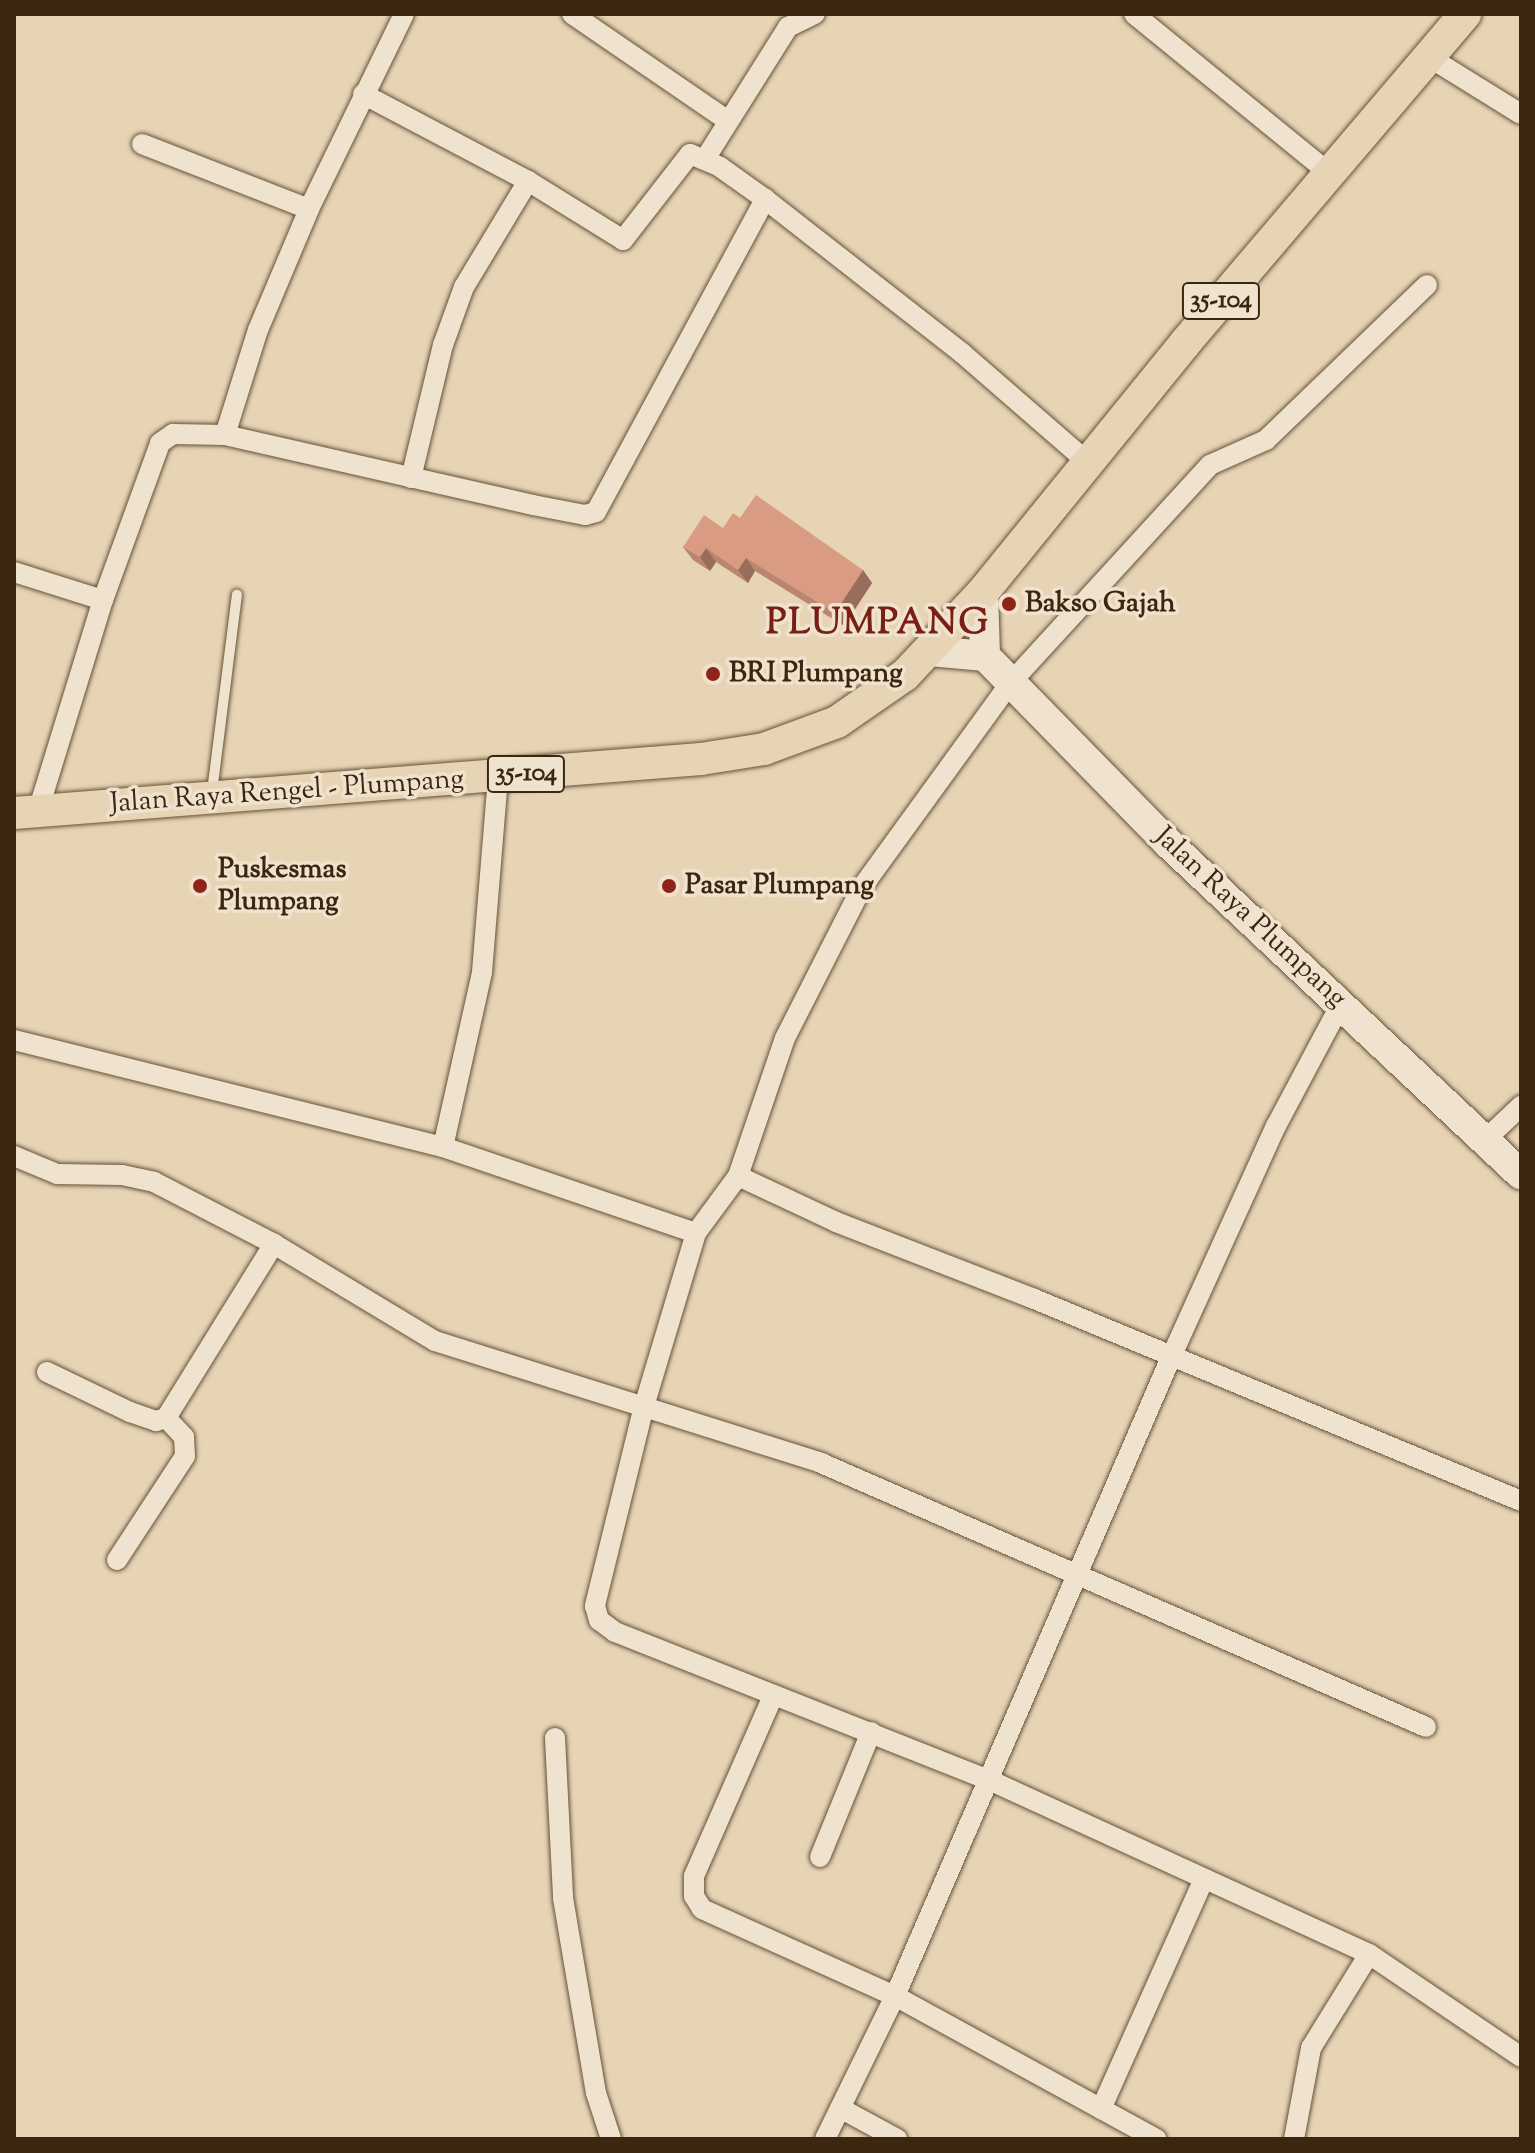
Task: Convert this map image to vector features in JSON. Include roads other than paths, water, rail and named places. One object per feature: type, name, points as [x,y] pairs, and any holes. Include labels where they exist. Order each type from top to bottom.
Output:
[{"type":"main road","name":"35-104","points":[[983,592],[1091,465],[1186,342],[1465,14]]},
{"type":"main road","name":"Jalan Raya Rengel - Plumpang","points":[[26,812],[701,759],[806,737],[873,700],[930,651],[983,592]]},
{"type":"street","points":[[225,435],[258,330],[309,209],[404,14]]},
{"type":"street","points":[[572,14],[727,120]]},
{"type":"street","points":[[705,159],[788,27],[815,14]]},
{"type":"street","points":[[1134,14],[1329,173]]},
{"type":"street","points":[[1429,57],[1521,114]]},
{"type":"street","points":[[363,94],[528,181],[623,240],[687,156],[705,159],[765,199],[962,353],[1091,465]]},
{"type":"street","points":[[142,144],[309,209]]},
{"type":"street","points":[[411,478],[443,345],[464,287],[528,181]]},
{"type":"street","points":[[26,812],[160,443],[173,434],[225,435],[572,513],[596,512],[765,199]]},
{"type":"street","points":[[1427,285],[1266,440],[1210,465],[1011,682],[862,887],[785,1038],[738,1176],[696,1233],[643,1410],[595,1606],[599,1620],[615,1632],[987,1779],[1369,1954],[1521,2057]]},
{"type":"street","points":[[14,572],[103,600]]},
{"type":"street","points":[[930,651],[985,656],[983,592]]},
{"type":"street","name":"Jalan Raya Plumpang","points":[[985,656],[1168,843],[1521,1174]]},
{"type":"street","points":[[443,1147],[482,972],[498,777]]},
{"type":"street","points":[[825,2139],[895,1996],[987,1779],[1081,1576],[1172,1355],[1276,1126],[1341,1004]]},
{"type":"street","points":[[14,1040],[443,1147],[696,1233]]},
{"type":"street","points":[[1485,1140],[1521,1106]]},
{"type":"street","points":[[14,1156],[57,1174],[122,1175],[154,1182],[274,1244],[435,1341],[643,1410],[821,1463],[1426,1727]]},
{"type":"street","points":[[738,1176],[836,1222],[1172,1355],[1521,1501]]},
{"type":"street","points":[[47,1372],[130,1412],[156,1421],[166,1418],[274,1244]]},
{"type":"street","points":[[117,1560],[185,1456],[184,1437],[166,1418]]},
{"type":"street","points":[[773,1696],[694,1876],[694,1896],[718,1920],[895,1996],[1156,2139]]},
{"type":"street","points":[[820,1857],[871,1732]]},
{"type":"street","points":[[555,1738],[563,1898],[596,2093],[611,2139]]},
{"type":"street","points":[[1101,2109],[1204,1879]]},
{"type":"street","points":[[1294,2139],[1311,2048],[1369,1954]]},
{"type":"street","points":[[840,2108],[897,2139]]},
{"type":"lane","points":[[212,795],[237,595]]},
{"type":"place","name":"Bakso Gajah","points":[[1009,604]]},
{"type":"place","name":"BRI Plumpang","points":[[713,674]]},
{"type":"place","name":"Puskesmas Plumpang","points":[[200,886]]},
{"type":"place","name":"Pasar Plumpang","points":[[669,886]]},
{"type":"district","name":"PLUMPANG","points":[[878,625]]}]
